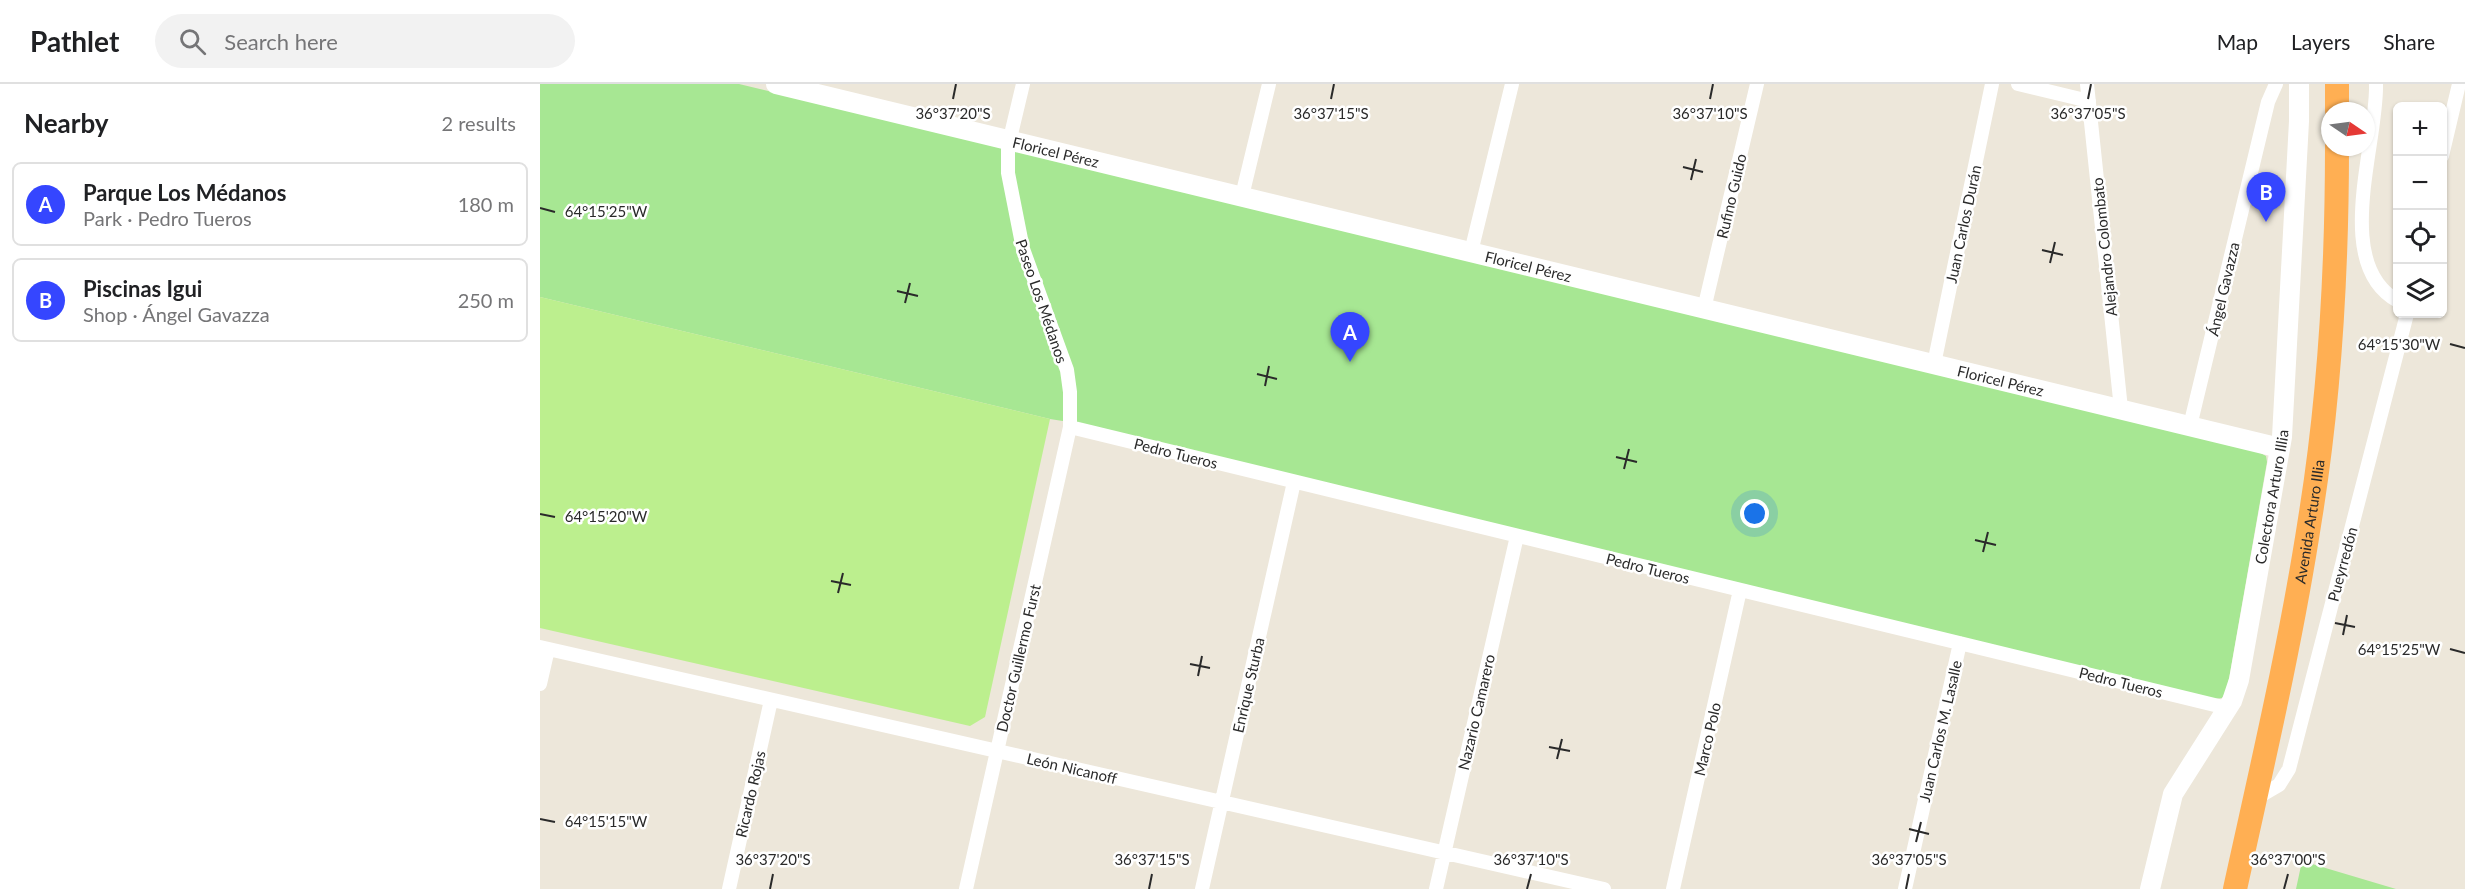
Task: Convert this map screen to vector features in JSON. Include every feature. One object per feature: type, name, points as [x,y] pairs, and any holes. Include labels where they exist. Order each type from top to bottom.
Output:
[{"type":"highway","points":[[2337,84],[2337,102]]},
{"type":"highway","name":"Avenida Arturo Illia","points":[[2235,889],[2296,604],[2322,433],[2334,289],[2337,156]]},
{"type":"street","name":"Floricel Pérez","points":[[779,84],[2280,448]]},
{"type":"street","name":"Paseo Los Médanos","points":[[1023,84],[1010,140],[1007,165],[1017,227],[1066,370],[1070,393],[1070,427]]},
{"type":"street","points":[[1242,196],[1269,84]]},
{"type":"street","points":[[1471,252],[1512,84]]},
{"type":"street","name":"Rufino Guido","points":[[1704,309],[1757,84]]},
{"type":"street","name":"Juan Carlos Durán","points":[[1934,364],[1992,84]]},
{"type":"street","points":[[2018,84],[2089,101]]},
{"type":"street","name":"Alejandro Colombato","points":[[2087,84],[2121,410]]},
{"type":"street","name":"Ángel Gavazza","points":[[2190,426],[2268,102],[2276,84]]},
{"type":"street","name":"Colectora Arturo Illia","points":[[2150,889],[2173,794],[2227,708],[2237,687],[2280,448],[2290,307],[2299,84]]},
{"type":"street","points":[[2376,84],[2362,202],[2363,237],[2367,262],[2375,282],[2381,290],[2393,298]]},
{"type":"street","points":[[2447,135],[2459,84]]},
{"type":"street","name":"Pueyrredón","points":[[2255,799],[2279,785],[2289,769],[2406,318]]},
{"type":"street","name":"Pedro Tueros","points":[[1070,427],[2227,708]]},
{"type":"street","name":"Doctor Guillermo Furst","points":[[966,889],[1070,427]]},
{"type":"street","name":"Enrique Sturba","points":[[1202,889],[1294,482]]},
{"type":"street","name":"Nazario Camarero","points":[[1436,889],[1517,536]]},
{"type":"street","name":"Marco Polo","points":[[1673,889],[1740,590]]},
{"type":"street","name":"Juan Carlos M. Lasalle","points":[[1905,889],[1960,643]]},
{"type":"street","points":[[540,684],[544,648]]},
{"type":"street","name":"León Nicanoff","points":[[544,648],[1604,889]]},
{"type":"street","name":"Ricardo Rojas","points":[[729,889],[771,700]]},
{"type":"green space","points":[[540,84],[739,84],[2257,451],[2266,456],[2267,462],[2227,690],[2222,698],[2214,699],[1088,425],[1050,419],[540,297]]},
{"type":"green space","points":[[540,297],[1050,419],[985,717],[970,726],[540,628]]},
{"type":"green space","points":[[2302,861],[2396,889],[2296,889]]},
{"type":"place","name":"Piscinas Igui","points":[[2266,222]]},
{"type":"place","name":"Parque Los Médanos","points":[[1350,362]]}]
